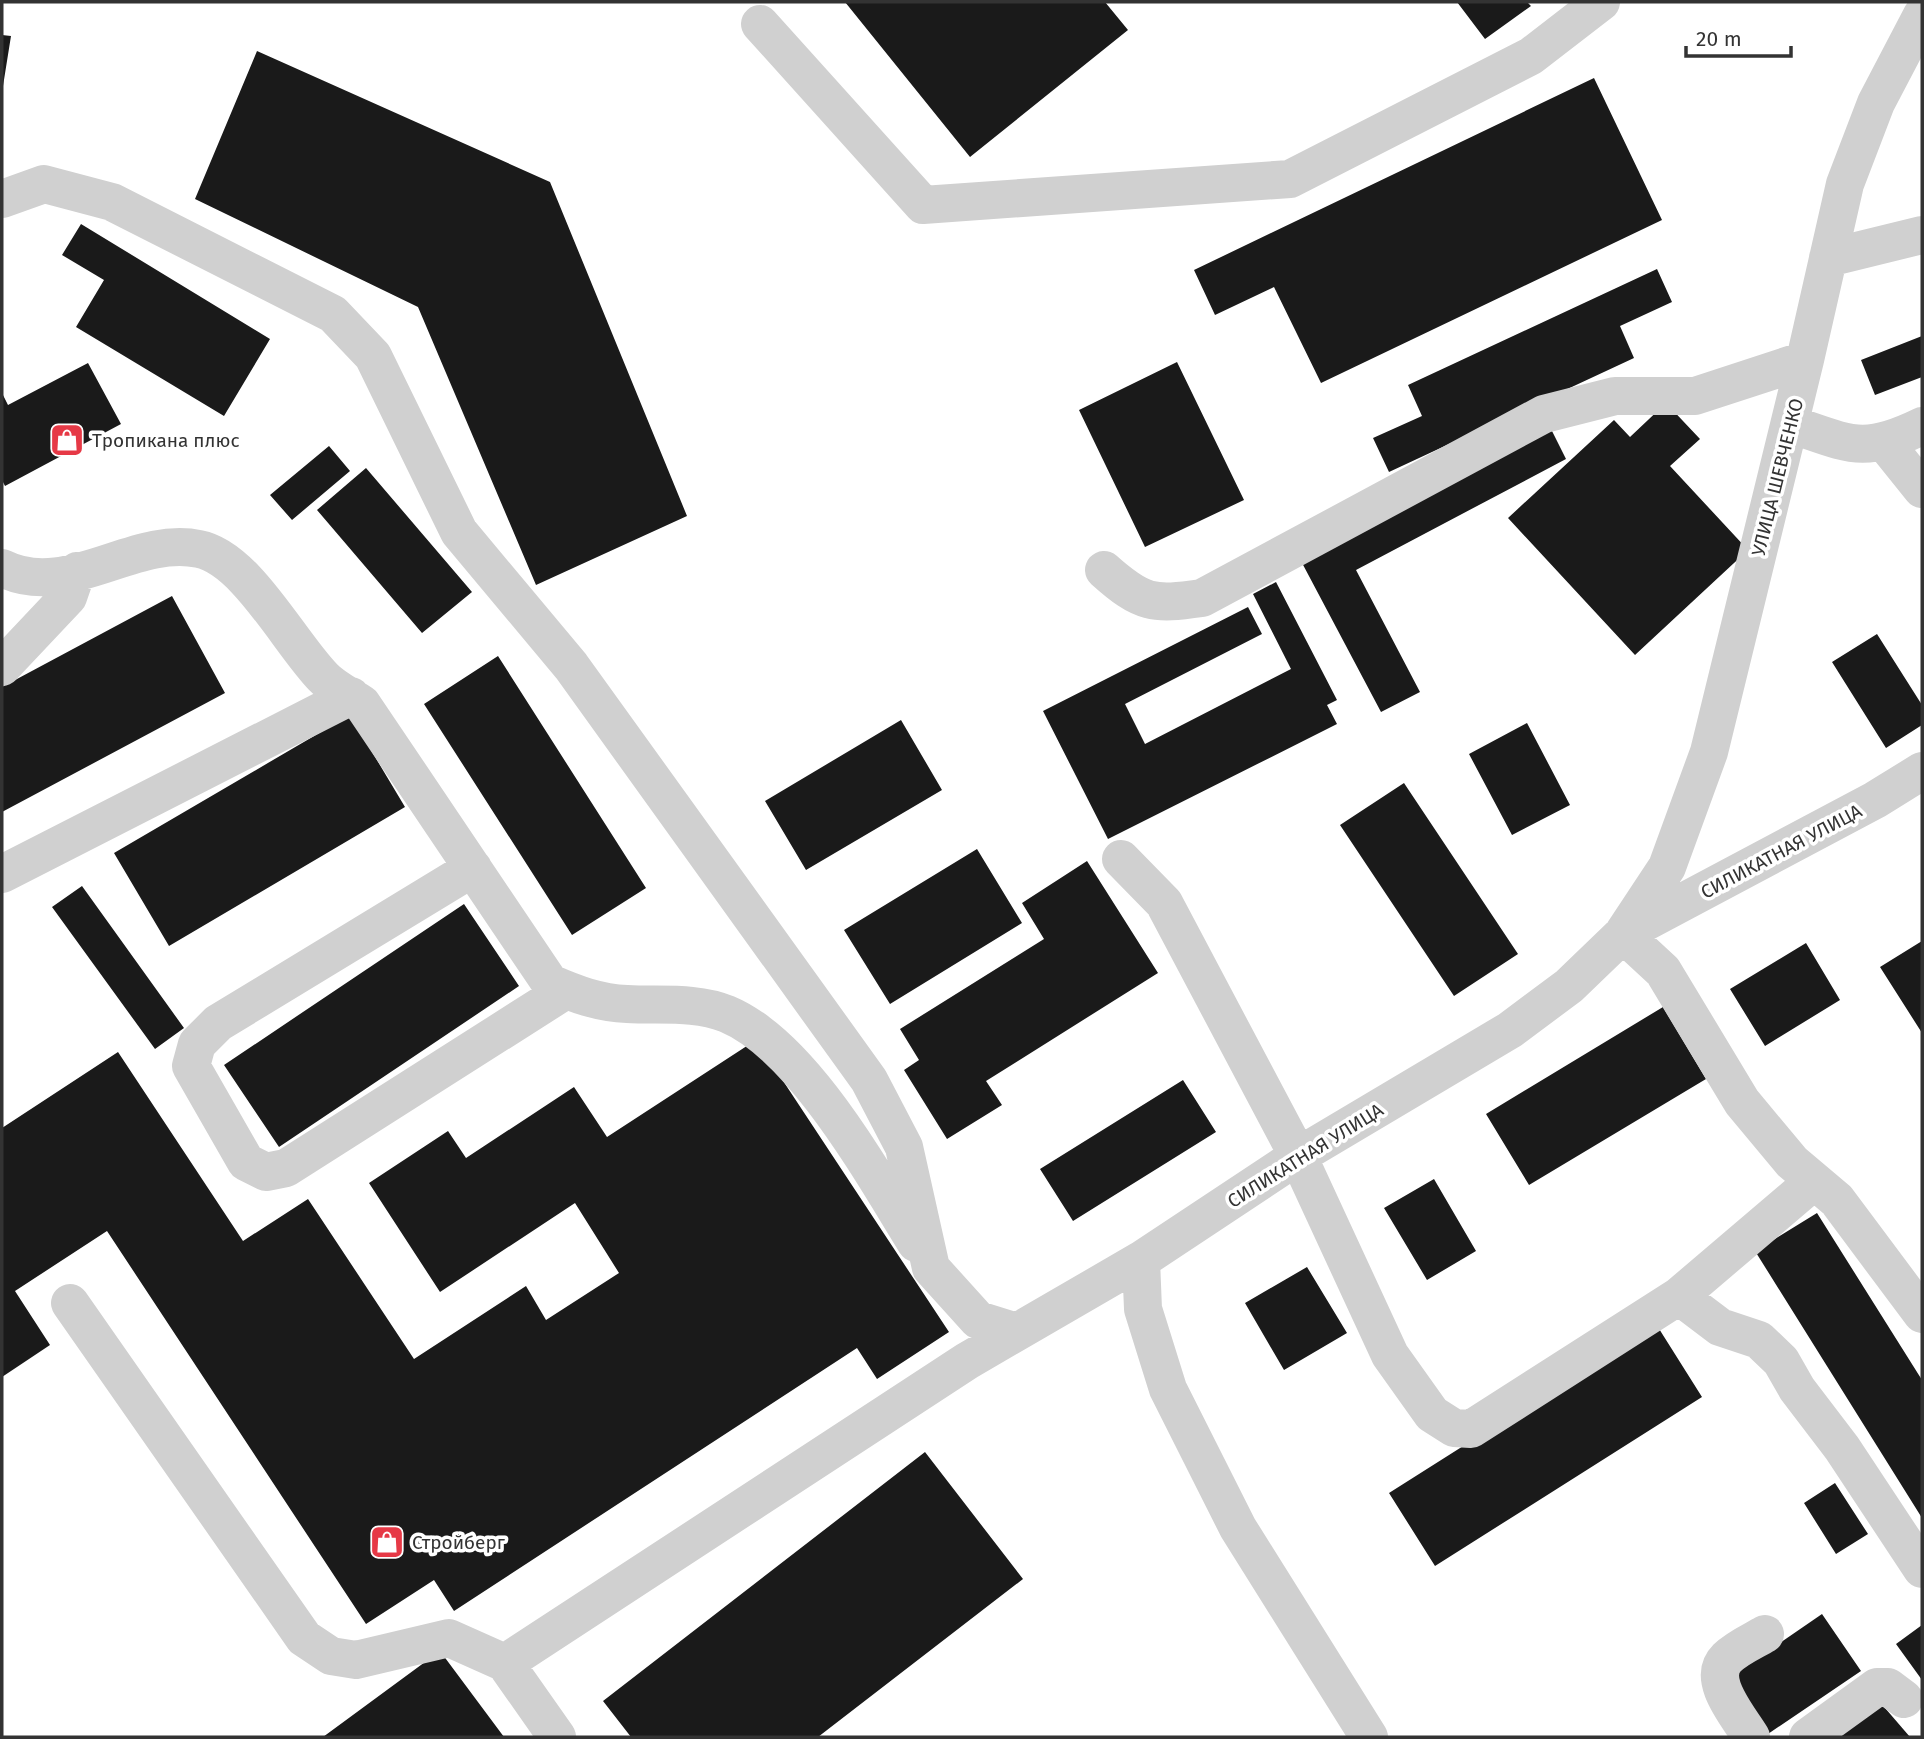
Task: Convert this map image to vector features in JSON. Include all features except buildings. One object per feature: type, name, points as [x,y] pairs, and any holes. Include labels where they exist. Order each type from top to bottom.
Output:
[{"type":"street","points":[[760,24],[923,205],[1290,179],[1531,56],[1601,2]]},
{"type":"street","name":"УЛИЦА ШЕВЧЕНКО","points":[[1623,934],[1667,867],[1709,752],[1790,424],[1845,184],[1913,11]]},
{"type":"street","points":[[2,198],[44,184],[112,202],[333,314],[373,356],[459,532],[571,666],[869,1080],[904,1147],[931,1268]]},
{"type":"street","points":[[1828,258],[1922,234]]},
{"type":"street","points":[[1104,570],[1129,592],[1160,604],[1202,598],[1544,414],[1615,396],[1695,396],[1805,359]]},
{"type":"street","points":[[1790,424],[1851,445],[1885,443],[1922,426]]},
{"type":"street","points":[[1885,443],[1922,489]]},
{"type":"street","points":[[2,568],[15,575],[52,577],[156,548],[200,549],[239,569],[325,679],[362,704],[550,983],[580,997],[625,1004],[678,1003],[727,1014],[770,1041],[840,1120],[931,1268],[978,1320],[1017,1332]]},
{"type":"street","points":[[2,667],[68,597],[77,571]]},
{"type":"street","points":[[2,874],[351,696]]},
{"type":"street","name":"СИЛИКАТНАЯ УЛИЦА","points":[[505,1663],[967,1361],[1141,1260],[1298,1156],[1510,1030],[1569,986],[1623,934],[1875,800],[1922,771]]},
{"type":"street","points":[[1121,859],[1164,903],[1298,1156],[1390,1354],[1432,1414],[1454,1427],[1471,1429],[1679,1296],[1814,1181]]},
{"type":"street","points":[[473,868],[218,1023],[197,1044],[191,1066],[246,1162],[266,1172],[286,1168],[566,990]]},
{"type":"street","points":[[1623,934],[1663,971],[1742,1102],[1792,1162],[1837,1200],[1922,1314]]},
{"type":"street","points":[[1141,1260],[1143,1309],[1168,1389],[1237,1528],[1369,1737]]},
{"type":"street","points":[[1679,1296],[1720,1327],[1759,1340],[1781,1361],[1797,1389],[1842,1448],[1922,1569]]},
{"type":"street","points":[[70,1303],[304,1638],[331,1656],[356,1660],[449,1638],[505,1663],[557,1737]]},
{"type":"street","points":[[1751,1737],[1722,1689],[1720,1673],[1726,1659],[1765,1634]]},
{"type":"street","points":[[1808,1737],[1877,1687],[1888,1687],[1904,1699]]},
{"type":"place","name":"Тропикана плюс","points":[[67,440]]},
{"type":"place","name":"Стройберг","points":[[387,1542]]}]
